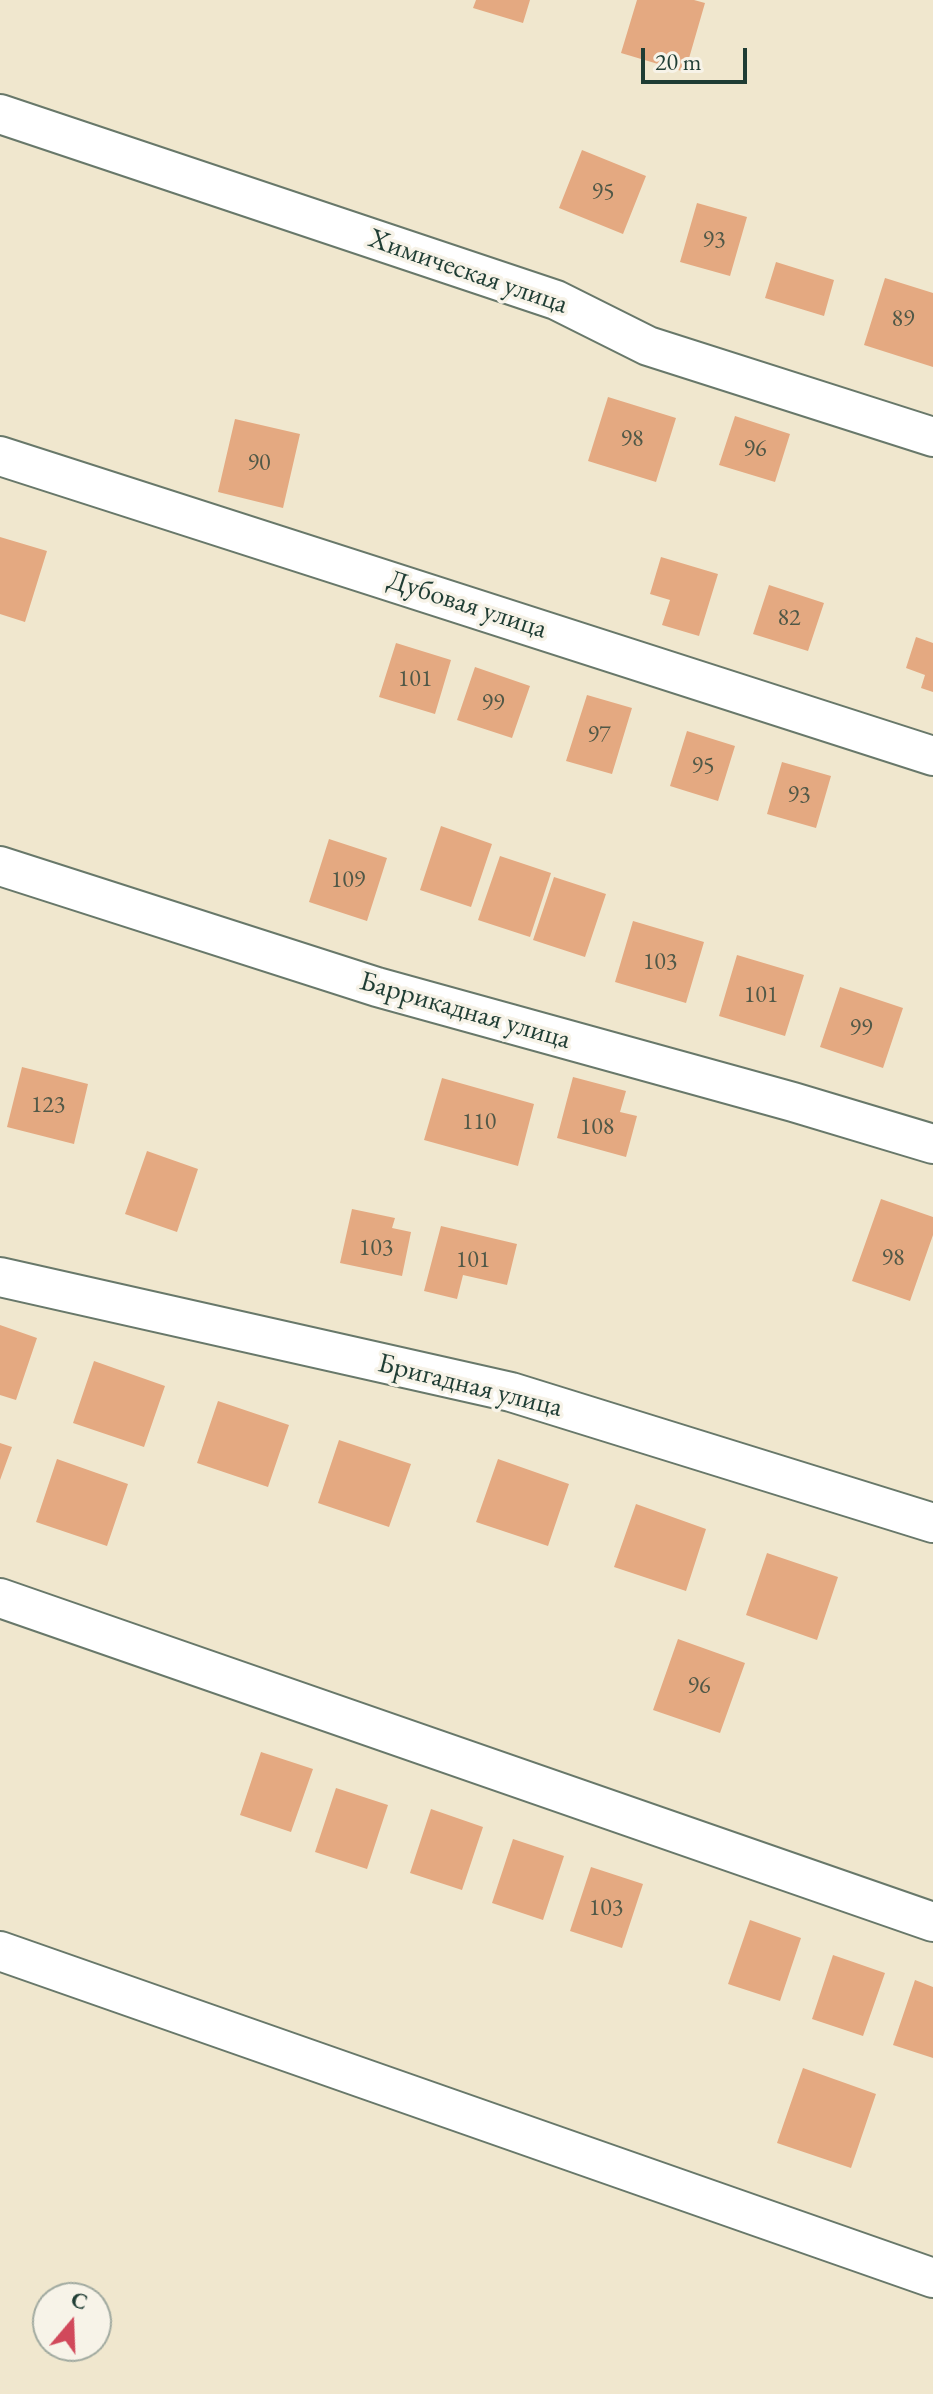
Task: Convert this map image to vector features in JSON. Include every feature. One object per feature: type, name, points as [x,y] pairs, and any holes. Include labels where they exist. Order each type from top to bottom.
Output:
[{"type":"street","name":"Химическая улица","points":[[0,114],[556,300],[648,346],[933,437]]},
{"type":"street","name":"Дубовая улица","points":[[0,456],[933,756]]},
{"type":"street","name":"Баррикадная улица","points":[[0,866],[377,987],[933,1144]]},
{"type":"street","name":"Бригадная улица","points":[[0,1277],[511,1392],[933,1523]]},
{"type":"street","points":[[0,1598],[933,1922]]},
{"type":"street","points":[[0,1951],[933,2278]]},
{"type":"building","points":[[476,0],[530,0],[523,23],[473,8]]},
{"type":"building","points":[[637,0],[694,0],[705,3],[685,72],[621,53]]},
{"type":"building","points":[[582,150],[646,176],[623,234],[559,208]]},
{"type":"building","points":[[697,203],[747,217],[730,276],[680,262]]},
{"type":"building","points":[[776,262],[834,280],[824,316],[765,298]]},
{"type":"building","points":[[885,278],[933,293],[933,367],[864,345]]},
{"type":"building","points":[[608,397],[676,418],[656,482],[588,461]]},
{"type":"building","points":[[735,416],[790,434],[775,482],[719,465]]},
{"type":"building","points":[[235,419],[300,434],[283,508],[218,492]]},
{"type":"building","points":[[0,537],[47,551],[25,622],[0,614]]},
{"type":"building","points":[[661,557],[718,574],[699,636],[662,625],[670,600],[650,594]]},
{"type":"building","points":[[769,585],[824,603],[808,651],[753,634]]},
{"type":"building","points":[[916,637],[933,643],[933,692],[921,688],[925,675],[906,668]]},
{"type":"building","points":[[396,643],[451,660],[435,714],[379,697]]},
{"type":"building","points":[[475,667],[530,686],[512,738],[457,720]]},
{"type":"building","points":[[587,695],[632,708],[612,774],[566,761]]},
{"type":"building","points":[[687,731],[735,746],[718,801],[670,786]]},
{"type":"building","points":[[782,762],[831,776],[816,828],[767,814]]},
{"type":"building","points":[[441,826],[492,844],[471,907],[420,890]]},
{"type":"building","points":[[329,839],[387,858],[367,921],[309,902]]},
{"type":"building","points":[[500,856],[551,873],[530,937],[478,920]]},
{"type":"building","points":[[554,877],[606,894],[585,957],[533,940]]},
{"type":"building","points":[[633,921],[704,942],[686,1003],[615,982]]},
{"type":"building","points":[[737,955],[804,975],[785,1036],[719,1016]]},
{"type":"building","points":[[840,987],[903,1008],[883,1068],[820,1047]]},
{"type":"building","points":[[22,1067],[88,1084],[74,1144],[7,1127]]},
{"type":"building","points":[[573,1077],[626,1091],[620,1112],[637,1116],[626,1157],[557,1138]]},
{"type":"building","points":[[442,1078],[534,1104],[518,1166],[424,1140]]},
{"type":"building","points":[[147,1151],[198,1169],[177,1232],[125,1214]]},
{"type":"building","points":[[881,1199],[933,1217],[933,1235],[910,1301],[852,1281]]},
{"type":"building","points":[[352,1209],[395,1218],[392,1228],[411,1232],[402,1276],[340,1263]]},
{"type":"building","points":[[441,1226],[517,1244],[507,1285],[463,1275],[457,1299],[424,1291]]},
{"type":"building","points":[[0,1325],[37,1338],[16,1400],[0,1395]]},
{"type":"building","points":[[94,1361],[165,1386],[144,1447],[73,1423]]},
{"type":"building","points":[[218,1401],[289,1425],[268,1487],[197,1463]]},
{"type":"building","points":[[339,1440],[411,1464],[389,1527],[318,1503]]},
{"type":"building","points":[[0,1443],[12,1447],[0,1480]]},
{"type":"building","points":[[57,1459],[128,1484],[107,1546],[36,1522]]},
{"type":"building","points":[[498,1459],[569,1484],[548,1546],[476,1522]]},
{"type":"building","points":[[636,1504],[706,1529],[686,1591],[614,1567]]},
{"type":"building","points":[[767,1553],[838,1577],[817,1640],[746,1615]]},
{"type":"building","points":[[678,1639],[745,1663],[720,1733],[653,1710]]},
{"type":"building","points":[[261,1752],[313,1769],[291,1832],[240,1815]]},
{"type":"building","points":[[336,1788],[388,1805],[367,1869],[315,1852]]},
{"type":"building","points":[[431,1809],[483,1827],[462,1890],[410,1873]]},
{"type":"building","points":[[513,1839],[564,1856],[543,1920],[492,1903]]},
{"type":"building","points":[[591,1867],[643,1884],[622,1948],[570,1931]]},
{"type":"building","points":[[750,1920],[801,1938],[780,2001],[728,1984]]},
{"type":"building","points":[[833,1955],[885,1973],[863,2036],[812,2019]]},
{"type":"building","points":[[915,1980],[933,1987],[933,2058],[893,2045]]},
{"type":"building","points":[[803,2068],[876,2094],[851,2168],[777,2143]]}]
